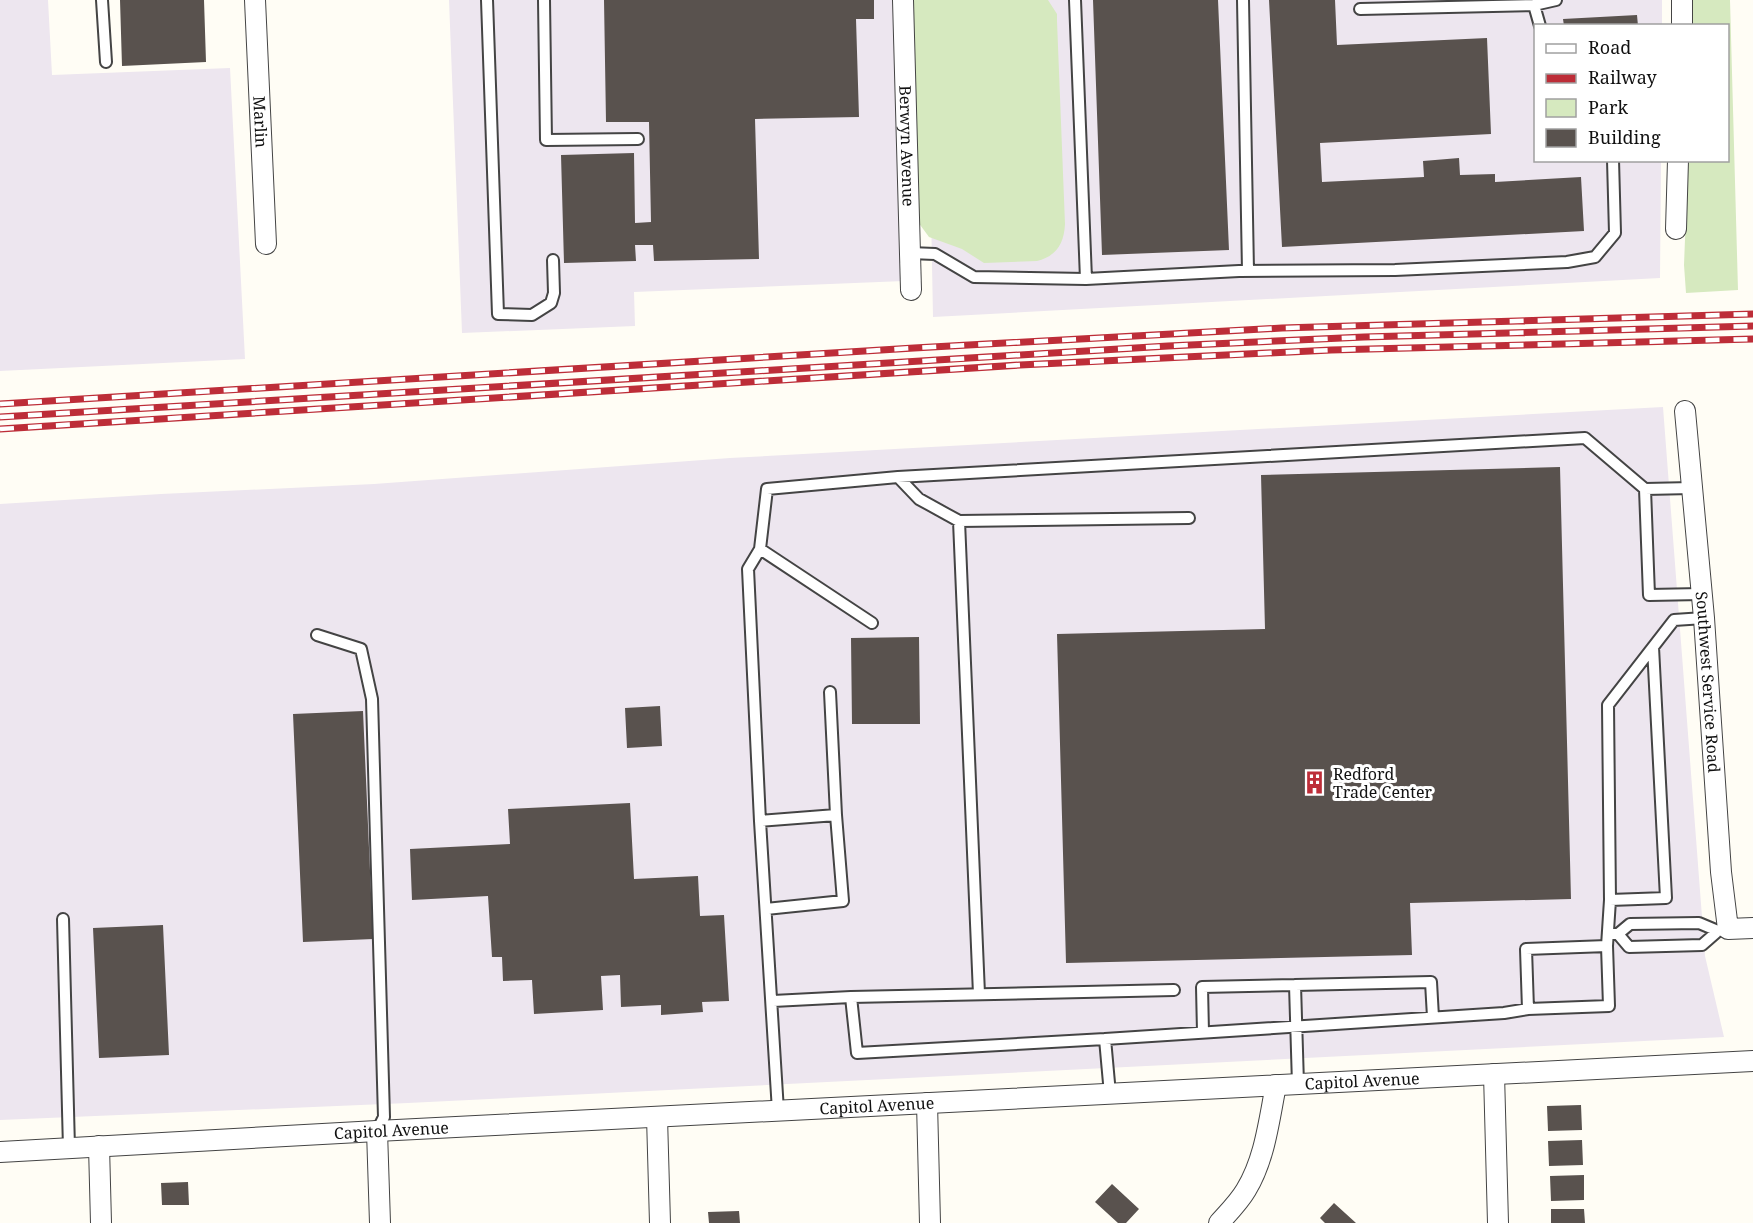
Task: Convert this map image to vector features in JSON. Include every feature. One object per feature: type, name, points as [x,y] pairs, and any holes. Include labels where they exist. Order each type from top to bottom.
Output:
[{"type":"street","name":"Marlin","points":[[255,0],[266,244]]},
{"type":"street","name":"Berwyn Avenue","points":[[903,0],[912,290]]},
{"type":"street","points":[[1682,0],[1682,24]]},
{"type":"street","points":[[1676,230],[1678,162]]},
{"type":"street","name":"Southwest Service Road","points":[[1686,411],[1704,618],[1723,930]]},
{"type":"street","points":[[1723,930],[1753,928]]},
{"type":"street","name":"Capitol Avenue","points":[[0,1152],[1753,1061]]},
{"type":"street","points":[[1494,1074],[1498,1223]]},
{"type":"street","points":[[1219,1223],[1233,1209],[1253,1178],[1259,1163],[1276,1085]]},
{"type":"street","points":[[927,1103],[930,1223]]},
{"type":"street","points":[[657,1117],[660,1223]]},
{"type":"street","points":[[377,1131],[380,1223]]},
{"type":"street","points":[[99,1146],[102,1223]]},
{"type":"lane","points":[[102,0],[106,62]]},
{"type":"lane","points":[[487,0],[498,314],[532,315],[551,303],[554,293],[553,260]]},
{"type":"lane","points":[[544,0],[546,141],[638,139]]},
{"type":"lane","points":[[1075,0],[1086,279]]},
{"type":"lane","points":[[1242,0],[1248,270]]},
{"type":"lane","points":[[1360,9],[1534,4],[1556,0]]},
{"type":"lane","points":[[1534,4],[1539,24]]},
{"type":"lane","points":[[910,253],[935,254],[974,277],[1086,279],[1248,270],[1395,270],[1567,262],[1595,257],[1615,233],[1612,162]]},
{"type":"lane","points":[[778,1111],[773,1001],[760,821],[748,569],[760,549],[767,489],[898,477],[1585,438],[1645,489],[1692,488]]},
{"type":"lane","points":[[898,477],[919,499],[959,521],[1189,518]]},
{"type":"lane","points":[[1645,489],[1649,595],[1701,594]]},
{"type":"lane","points":[[959,521],[979,994]]},
{"type":"lane","points":[[760,549],[872,623]]},
{"type":"lane","points":[[851,997],[857,1053],[1105,1039],[1527,1009],[1609,1006],[1607,946],[1613,934],[1610,900],[1608,705],[1674,620],[1704,618]]},
{"type":"lane","points":[[317,635],[362,649],[372,699],[384,1117],[377,1131]]},
{"type":"lane","points":[[1610,900],[1666,898],[1653,647]]},
{"type":"lane","points":[[766,909],[843,902],[830,692]]},
{"type":"lane","points":[[760,821],[836,815]]},
{"type":"lane","points":[[63,919],[69,1148]]},
{"type":"lane","points":[[1613,934],[1630,924],[1699,923],[1723,930]]},
{"type":"lane","points":[[1613,934],[1629,947],[1701,945],[1723,930]]},
{"type":"lane","points":[[1527,1009],[1526,949],[1607,946]]},
{"type":"lane","points":[[1203,1032],[1202,987],[1431,982],[1433,1017]]},
{"type":"lane","points":[[1295,985],[1298,1084]]},
{"type":"lane","points":[[773,1001],[851,997],[1174,990]]},
{"type":"lane","points":[[1105,1039],[1110,1094]]},
{"type":"shaded area","points":[[0,0],[48,0],[52,75],[230,68],[245,359],[0,371]]},
{"type":"shaded area","points":[[449,0],[893,0],[904,281],[634,292],[635,326],[462,333]]},
{"type":"shaded area","points":[[927,0],[1662,0],[1662,24],[1534,24],[1534,162],[1661,162],[1660,278],[933,317]]},
{"type":"shaded area","points":[[1663,407],[1705,956],[1724,1037],[408,1103],[0,1120],[0,504],[374,484],[730,458]]},
{"type":"green space","points":[[911,0],[1048,0],[1057,14],[1065,224],[1061,243],[1050,256],[1037,261],[984,263],[962,249],[929,237],[918,222]]},
{"type":"green space","points":[[1693,0],[1730,0],[1738,290],[1686,293],[1684,265],[1688,162],[1729,162],[1729,24],[1692,24]]},
{"type":"building","points":[[120,0],[204,0],[206,62],[122,66]]},
{"type":"building","points":[[604,0],[874,0],[874,19],[856,19],[859,117],[755,119],[759,259],[654,261],[653,245],[635,245],[636,261],[564,263],[561,155],[634,153],[635,223],[651,222],[649,122],[606,122]]},
{"type":"building","points":[[1093,0],[1218,0],[1229,250],[1102,255]]},
{"type":"building","points":[[1269,0],[1335,0],[1337,45],[1487,38],[1491,134],[1320,143],[1322,182],[1424,177],[1423,161],[1459,158],[1460,175],[1495,174],[1495,182],[1581,177],[1584,231],[1282,247]]},
{"type":"building","points":[[1637,15],[1638,24],[1564,24],[1563,19]]},
{"type":"building","name":"Redford Trade Center","points":[[1560,467],[1571,899],[1410,903],[1412,955],[1066,963],[1057,634],[1265,629],[1261,475]]},
{"type":"building","points":[[919,637],[920,724],[852,724],[851,638]]},
{"type":"building","points":[[660,706],[662,746],[627,748],[625,708]]},
{"type":"building","points":[[363,711],[373,939],[303,942],[293,714]]},
{"type":"building","points":[[630,803],[634,879],[698,876],[700,916],[724,915],[729,1001],[702,1002],[703,1012],[661,1015],[661,1005],[621,1007],[620,975],[601,976],[603,1010],[534,1014],[532,980],[503,981],[502,957],[492,957],[488,896],[412,900],[410,849],[510,844],[508,809]]},
{"type":"building","points":[[163,925],[169,1055],[99,1058],[93,928]]},
{"type":"building","points":[[1581,1105],[1582,1130],[1548,1131],[1547,1106]]},
{"type":"building","points":[[1582,1140],[1583,1165],[1549,1166],[1548,1141]]},
{"type":"building","points":[[1584,1175],[1584,1200],[1551,1201],[1550,1176]]},
{"type":"building","points":[[188,1182],[189,1205],[162,1205],[161,1183]]},
{"type":"building","points":[[1112,1184],[1139,1209],[1126,1223],[1118,1223],[1095,1202]]},
{"type":"building","points":[[1334,1203],[1356,1223],[1325,1223],[1320,1218]]},
{"type":"building","points":[[1551,1209],[1584,1209],[1585,1223],[1551,1223]]},
{"type":"building","points":[[739,1211],[740,1223],[709,1223],[708,1212]]},
{"type":"railway","points":[[0,404],[914,348],[1282,328],[1753,314]]},
{"type":"railway","points":[[0,417],[1168,346],[1364,337],[1753,326]]},
{"type":"railway","points":[[0,429],[1020,365],[1331,350],[1753,339]]},
{"type":"place","name":"Redford Trade Center","points":[[1315,783]]}]
